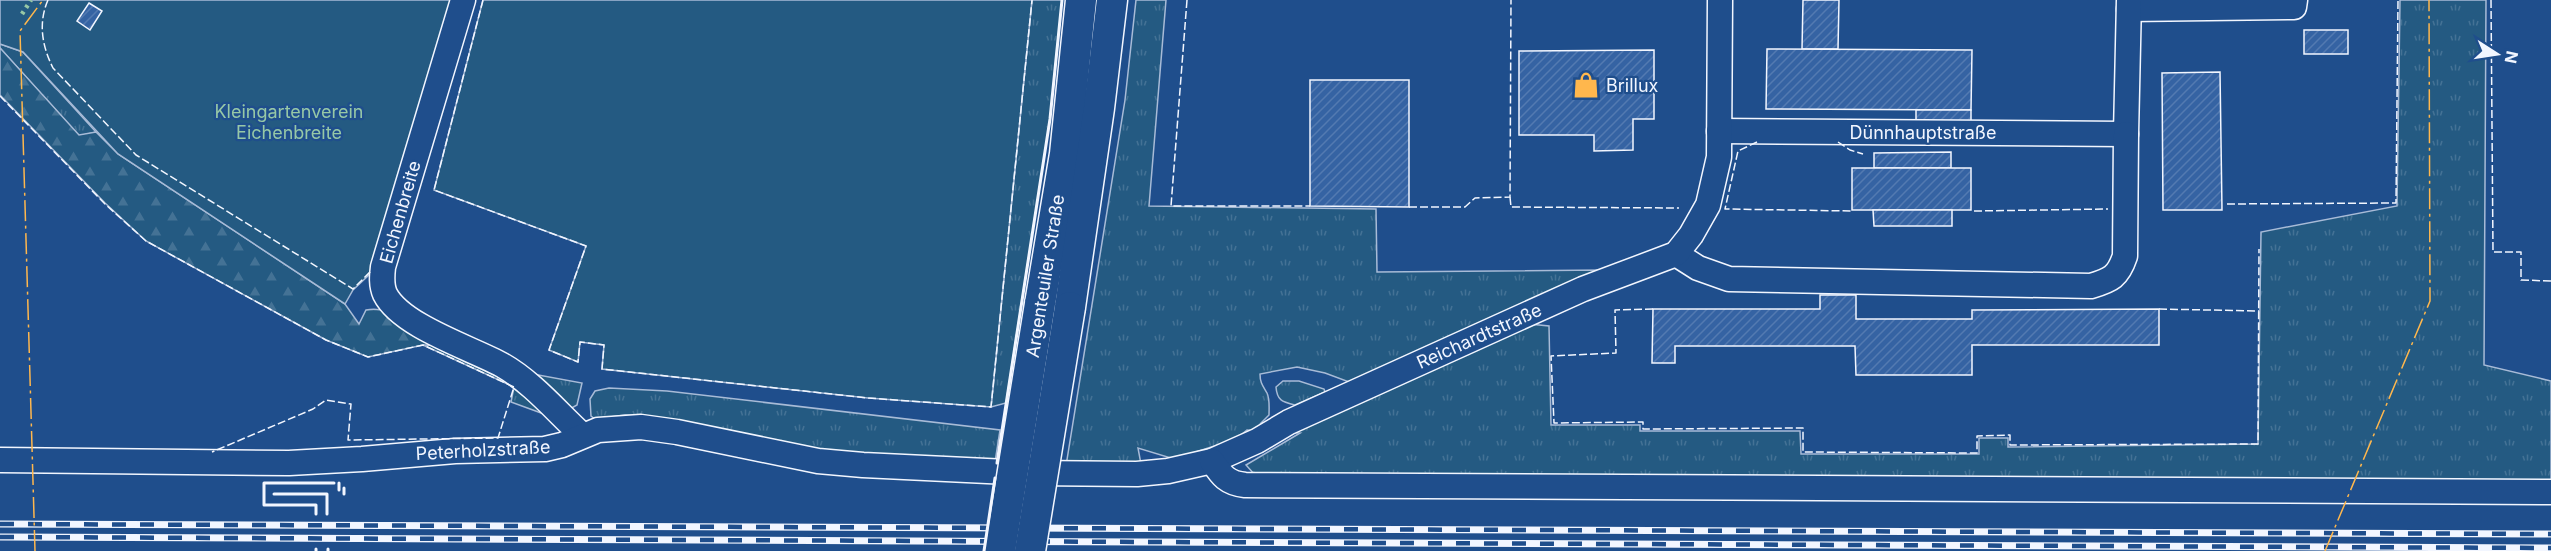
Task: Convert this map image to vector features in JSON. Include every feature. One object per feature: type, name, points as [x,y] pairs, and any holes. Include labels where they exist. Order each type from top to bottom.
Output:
[{"type":"main road","name":"Argenteuiler Straße","points":[[1000,551],[1065,154],[1081,0]]},
{"type":"main road","name":"Argenteuiler Straße","points":[[1030,551],[1070,307],[1112,0]]},
{"type":"street","name":"Eichenbreite","points":[[463,0],[383,267],[382,280],[385,293],[402,314],[458,345],[503,366],[530,386],[582,435]]},
{"type":"street","points":[[1720,0],[1719,157],[1708,205],[1691,235],[1676,254],[1705,271],[1729,279],[2091,286],[2111,280],[2121,267],[2125,256],[2129,5],[2294,8],[2295,0]]},
{"type":"street","name":"Dünnhauptstraße","points":[[1719,131],[2126,134]]},
{"type":"street","name":"Reichardtstraße","points":[[1030,473],[1137,474],[1168,471],[1212,461],[1257,441],[1289,422],[1583,289],[1676,254]]},
{"type":"street","name":"Peterholzstraße","points":[[0,460],[289,463],[454,451],[545,449],[562,445],[582,435],[616,428],[641,427],[677,432],[818,461],[1030,473]]},
{"type":"street","points":[[1212,461],[1224,479],[1234,484],[1245,485],[2551,492]]},
{"type":"green space","name":"Kleingartenverein Eichenbreite","points":[[0,0],[452,0],[371,273],[353,290],[345,304],[118,154],[23,52],[0,44]]},
{"type":"green space","points":[[483,0],[1032,0],[991,407],[868,398],[602,369],[604,345],[580,342],[578,362],[549,350],[586,246],[434,190]]},
{"type":"green space","points":[[1032,0],[1062,0],[1050,119],[1006,403],[991,407]]},
{"type":"green space","points":[[1136,0],[1166,0],[1149,206],[1376,209],[1377,272],[1604,270],[1349,382],[1325,373],[1297,367],[1260,374],[1269,404],[1269,415],[1261,423],[1313,424],[1347,406],[1529,324],[1549,326],[1551,425],[1640,425],[1640,431],[1800,431],[1801,454],[1979,454],[1979,438],[2008,438],[2008,447],[2258,444],[2261,232],[2397,206],[2400,0],[2486,0],[2484,365],[2551,381],[2551,486],[1255,475],[1246,465],[1300,433],[1247,430],[1236,439],[1174,459],[1138,448],[1141,464],[1066,466],[1125,100]]},
{"type":"green space","points":[[0,44],[23,52],[96,132],[79,136],[0,48]]},
{"type":"green space","points":[[0,48],[79,135],[96,132],[118,154],[345,304],[359,324],[366,310],[386,311],[407,320],[444,345],[423,345],[368,357],[326,340],[146,241],[105,203],[0,95]]},
{"type":"green space","points":[[423,345],[442,346],[477,359],[508,379],[552,417],[511,402],[514,387]]},
{"type":"green space","points":[[522,372],[582,383],[577,405],[568,410]]},
{"type":"green space","points":[[1283,381],[1299,381],[1324,389],[1325,392],[1295,405],[1291,404],[1281,400],[1278,395],[1276,387]]},
{"type":"green space","points":[[609,388],[667,391],[1000,430],[995,462],[857,455],[788,446],[647,416],[625,415],[595,419],[591,416],[590,399],[595,391]]},
{"type":"building","points":[[1803,0],[1839,0],[1838,49],[1802,49]]},
{"type":"building","points":[[89,3],[102,11],[90,30],[77,21]]},
{"type":"building","points":[[2304,30],[2348,30],[2348,54],[2304,54]]},
{"type":"building","points":[[1767,49],[1972,50],[1971,110],[1766,109]]},
{"type":"building","name":"Brillux","points":[[1654,50],[1654,119],[1633,119],[1633,150],[1594,151],[1594,135],[1519,135],[1519,51]]},
{"type":"building","points":[[2220,72],[2222,210],[2163,210],[2162,73]]},
{"type":"building","points":[[1310,80],[1409,80],[1409,207],[1310,206]]},
{"type":"building","points":[[1916,110],[1971,110],[1971,127],[1916,127]]},
{"type":"building","points":[[1951,152],[1951,168],[1874,168],[1874,153]]},
{"type":"building","points":[[1852,168],[1971,168],[1971,210],[1852,210]]},
{"type":"building","points":[[1873,210],[1952,210],[1952,226],[1874,226]]},
{"type":"building","points":[[1820,295],[1856,295],[1856,319],[1972,319],[1972,310],[2159,309],[2159,345],[1972,345],[1972,375],[1856,375],[1855,346],[1675,346],[1675,363],[1652,363],[1653,309],[1820,309]]},
{"type":"railway","points":[[0,524],[2551,534]]},
{"type":"railway","points":[[0,537],[2551,548]]},
{"type":"hedge","points":[[22,14],[31,0]]},
{"type":"fence","points":[[48,0],[42,26],[46,51],[53,68],[136,155],[353,289],[372,270]]},
{"type":"fence","points":[[483,0],[434,190],[586,246],[549,350],[578,362],[580,342],[604,345],[602,369],[868,398],[991,407],[1032,0]]},
{"type":"fence","points":[[1187,0],[1171,206],[1310,206]]},
{"type":"fence","points":[[1409,207],[1465,207],[1475,198],[1510,197],[1511,0]]},
{"type":"fence","points":[[2227,204],[2396,203],[2398,0]]},
{"type":"fence","points":[[2491,0],[2493,252],[2521,252],[2521,280],[2551,281]]},
{"type":"fence","points":[[0,96],[105,204],[146,241],[326,340],[368,357],[423,345],[514,387],[498,438],[348,440],[351,404],[326,400],[313,409],[212,452]]},
{"type":"fence","points":[[1757,142],[1738,151],[1725,209],[1851,211]]},
{"type":"fence","points":[[1838,142],[1850,150],[1863,154]]},
{"type":"fence","points":[[1510,197],[1511,207],[1679,208]]},
{"type":"fence","points":[[1974,211],[2108,209]]},
{"type":"fence","points":[[1653,309],[1615,310],[1616,353],[1551,356],[1554,423],[1643,422],[1643,429],[1803,428],[1803,452],[1977,453],[1977,436],[2010,435],[2010,445],[2258,444],[2259,249]]},
{"type":"fence","points":[[2159,309],[2259,311]]},
{"type":"wall","points":[[997,463],[1050,119],[1062,0]]},
{"type":"wall","points":[[984,551],[995,478]]},
{"type":"wall","points":[[316,514],[316,505],[264,505],[264,483],[334,483]]},
{"type":"wall","points":[[339,483],[339,490]]},
{"type":"wall","points":[[344,488],[344,494]]},
{"type":"wall","points":[[274,494],[327,494],[327,514]]},
{"type":"power","points":[[35,551],[20,31],[43,0]]},
{"type":"power","points":[[2325,551],[2430,301],[2429,0]]},
{"type":"place","name":"Brillux","points":[[1586,85]]}]
